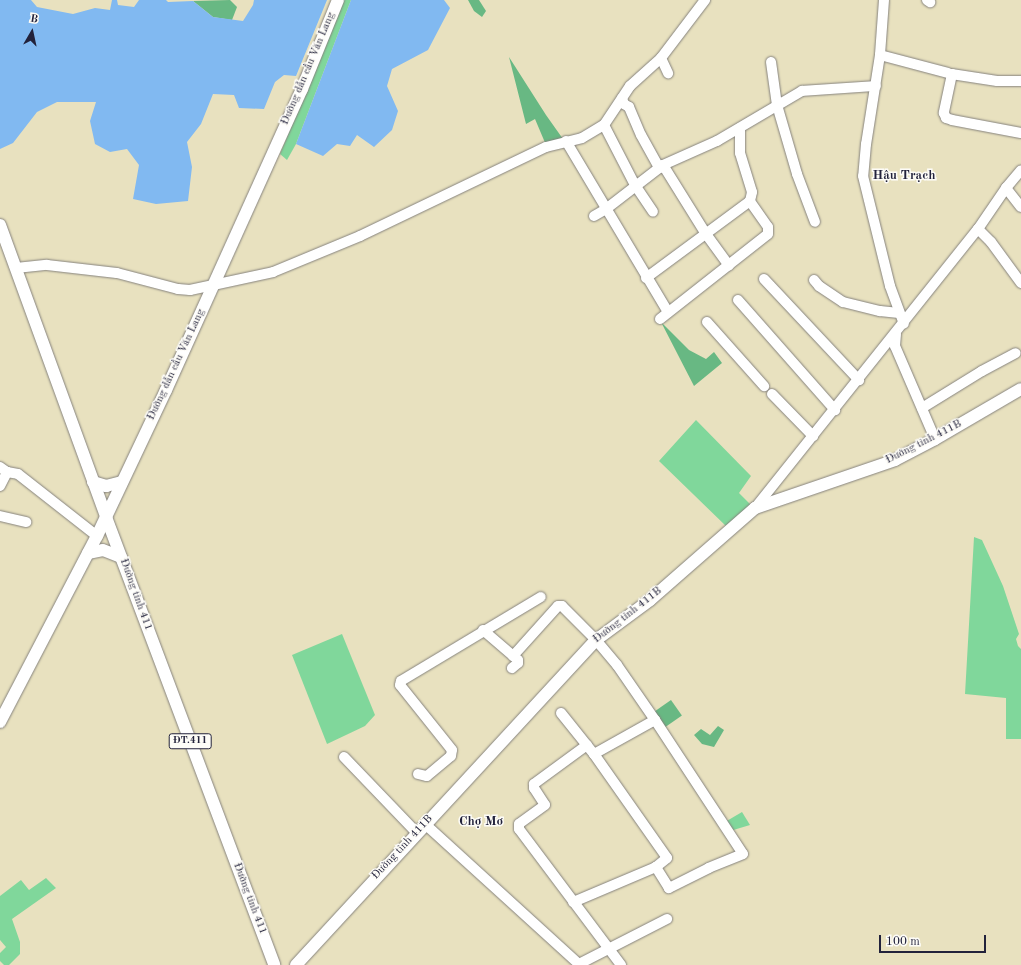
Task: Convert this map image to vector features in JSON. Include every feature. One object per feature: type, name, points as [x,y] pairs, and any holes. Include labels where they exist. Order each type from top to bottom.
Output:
[{"type":"main road","name":"Đường dẫn cầu Văn Lang","points":[[0,722],[97,536],[166,390],[302,89],[338,0]]},
{"type":"main road","name":"Đường tỉnh 411","points":[[0,225],[121,558],[274,965]]},
{"type":"main road","name":"Đường tỉnh 411B","points":[[296,965],[596,640],[650,600],[755,508],[895,460],[935,439],[1021,388]]},
{"type":"main road","points":[[93,482],[106,486],[122,482]]},
{"type":"main road","points":[[88,554],[97,550],[103,550],[121,558]]},
{"type":"street","points":[[16,268],[48,265],[117,273],[178,289],[190,290],[273,272],[360,236],[546,147],[582,138],[604,125],[630,86],[661,58],[705,0]]},
{"type":"street","points":[[884,0],[880,55],[866,144],[863,176],[890,286],[904,324]]},
{"type":"street","points":[[880,55],[948,73]]},
{"type":"street","points":[[661,58],[668,72]]},
{"type":"street","points":[[771,62],[777,105],[797,174],[815,222]]},
{"type":"street","points":[[1021,81],[997,81],[952,74],[944,113],[945,116],[952,120],[1021,133]]},
{"type":"street","points":[[594,216],[606,209],[661,166],[703,149],[777,105],[807,90],[876,86]]},
{"type":"street","points":[[622,98],[624,104],[629,107],[636,125],[661,166],[729,266]]},
{"type":"street","points":[[604,125],[635,185],[653,212]]},
{"type":"street","points":[[646,278],[750,201],[752,192],[740,153],[740,128]]},
{"type":"street","points":[[566,141],[646,278],[664,316],[766,236],[769,231],[768,227],[750,201]]},
{"type":"street","points":[[755,508],[904,324],[978,229],[1006,188],[1021,170]]},
{"type":"street","points":[[1006,188],[1019,201]]},
{"type":"street","points":[[978,229],[990,242],[1021,283]]},
{"type":"street","points":[[764,279],[858,380]]},
{"type":"street","points":[[814,280],[831,295],[843,302],[880,311],[899,313]]},
{"type":"street","points":[[738,300],[835,410]]},
{"type":"street","points":[[707,322],[768,390],[813,436]]},
{"type":"street","points":[[896,334],[895,346],[935,439]]},
{"type":"street","points":[[922,408],[982,371],[1016,353]]},
{"type":"street","points":[[0,486],[4,469],[18,474],[97,536]]},
{"type":"street","points":[[0,516],[26,522]]},
{"type":"street","points":[[418,774],[427,776],[452,756],[452,750],[400,685],[400,682],[483,630],[541,597]]},
{"type":"street","points":[[513,656],[560,605],[596,640],[617,665],[743,854],[709,868],[669,888],[656,867]]},
{"type":"street","points":[[483,630],[519,662],[512,668]]},
{"type":"street","points":[[560,713],[594,754],[666,855],[666,861],[656,867],[604,890],[572,902]]},
{"type":"street","points":[[594,754],[655,720]]},
{"type":"street","points":[[587,745],[534,784],[534,788],[545,805],[518,826],[572,902],[621,965]]},
{"type":"street","points":[[344,757],[421,829],[580,965],[609,948],[667,919]]},
{"type":"green space","points":[[230,0],[237,7],[232,20],[213,17],[193,1]]},
{"type":"green space","points":[[343,0],[351,0],[296,144],[287,160],[280,154]]},
{"type":"green space","points":[[468,0],[479,0],[486,11],[482,17],[474,11]]},
{"type":"green space","points":[[509,57],[563,139],[546,145],[535,119],[526,124]]},
{"type":"green space","points":[[661,322],[689,350],[706,359],[714,352],[722,363],[694,386]]},
{"type":"green space","points":[[696,420],[751,476],[739,493],[752,506],[728,528],[659,461]]},
{"type":"green space","points":[[974,537],[982,540],[1003,586],[1019,634],[1016,639],[1018,646],[1021,649],[1021,739],[1006,739],[1006,698],[965,694]]},
{"type":"green space","points":[[342,634],[375,715],[365,726],[327,744],[292,655]]},
{"type":"green space","points":[[671,700],[682,716],[665,728],[654,712]]},
{"type":"green space","points":[[718,726],[724,730],[714,747],[702,744],[694,735],[701,729],[710,735]]},
{"type":"green space","points":[[742,812],[750,825],[730,831],[725,822]]},
{"type":"green space","points":[[46,878],[56,888],[12,919],[20,942],[20,954],[9,965],[4,965],[0,961],[0,953],[6,947],[0,940],[0,896],[21,880],[29,890]]},
{"type":"water","points":[[0,0],[31,0],[37,7],[73,14],[95,8],[110,10],[112,0],[117,0],[118,5],[134,7],[139,0],[166,0],[168,2],[193,1],[213,17],[243,21],[253,5],[254,0],[327,0],[296,76],[284,75],[275,82],[264,109],[239,108],[234,95],[213,94],[201,124],[187,142],[192,167],[188,201],[156,204],[133,199],[139,165],[127,149],[110,152],[95,144],[90,121],[96,102],[57,102],[37,112],[13,143],[0,149]]},
{"type":"water","points":[[351,0],[444,0],[450,8],[428,50],[392,69],[387,86],[398,111],[392,130],[374,147],[357,135],[350,146],[337,144],[323,156],[296,144]]},
{"type":"district","name":"Hậu Trạch","points":[[904,176]]},
{"type":"district","name":"Chợ Mơ","points":[[481,822]]}]
